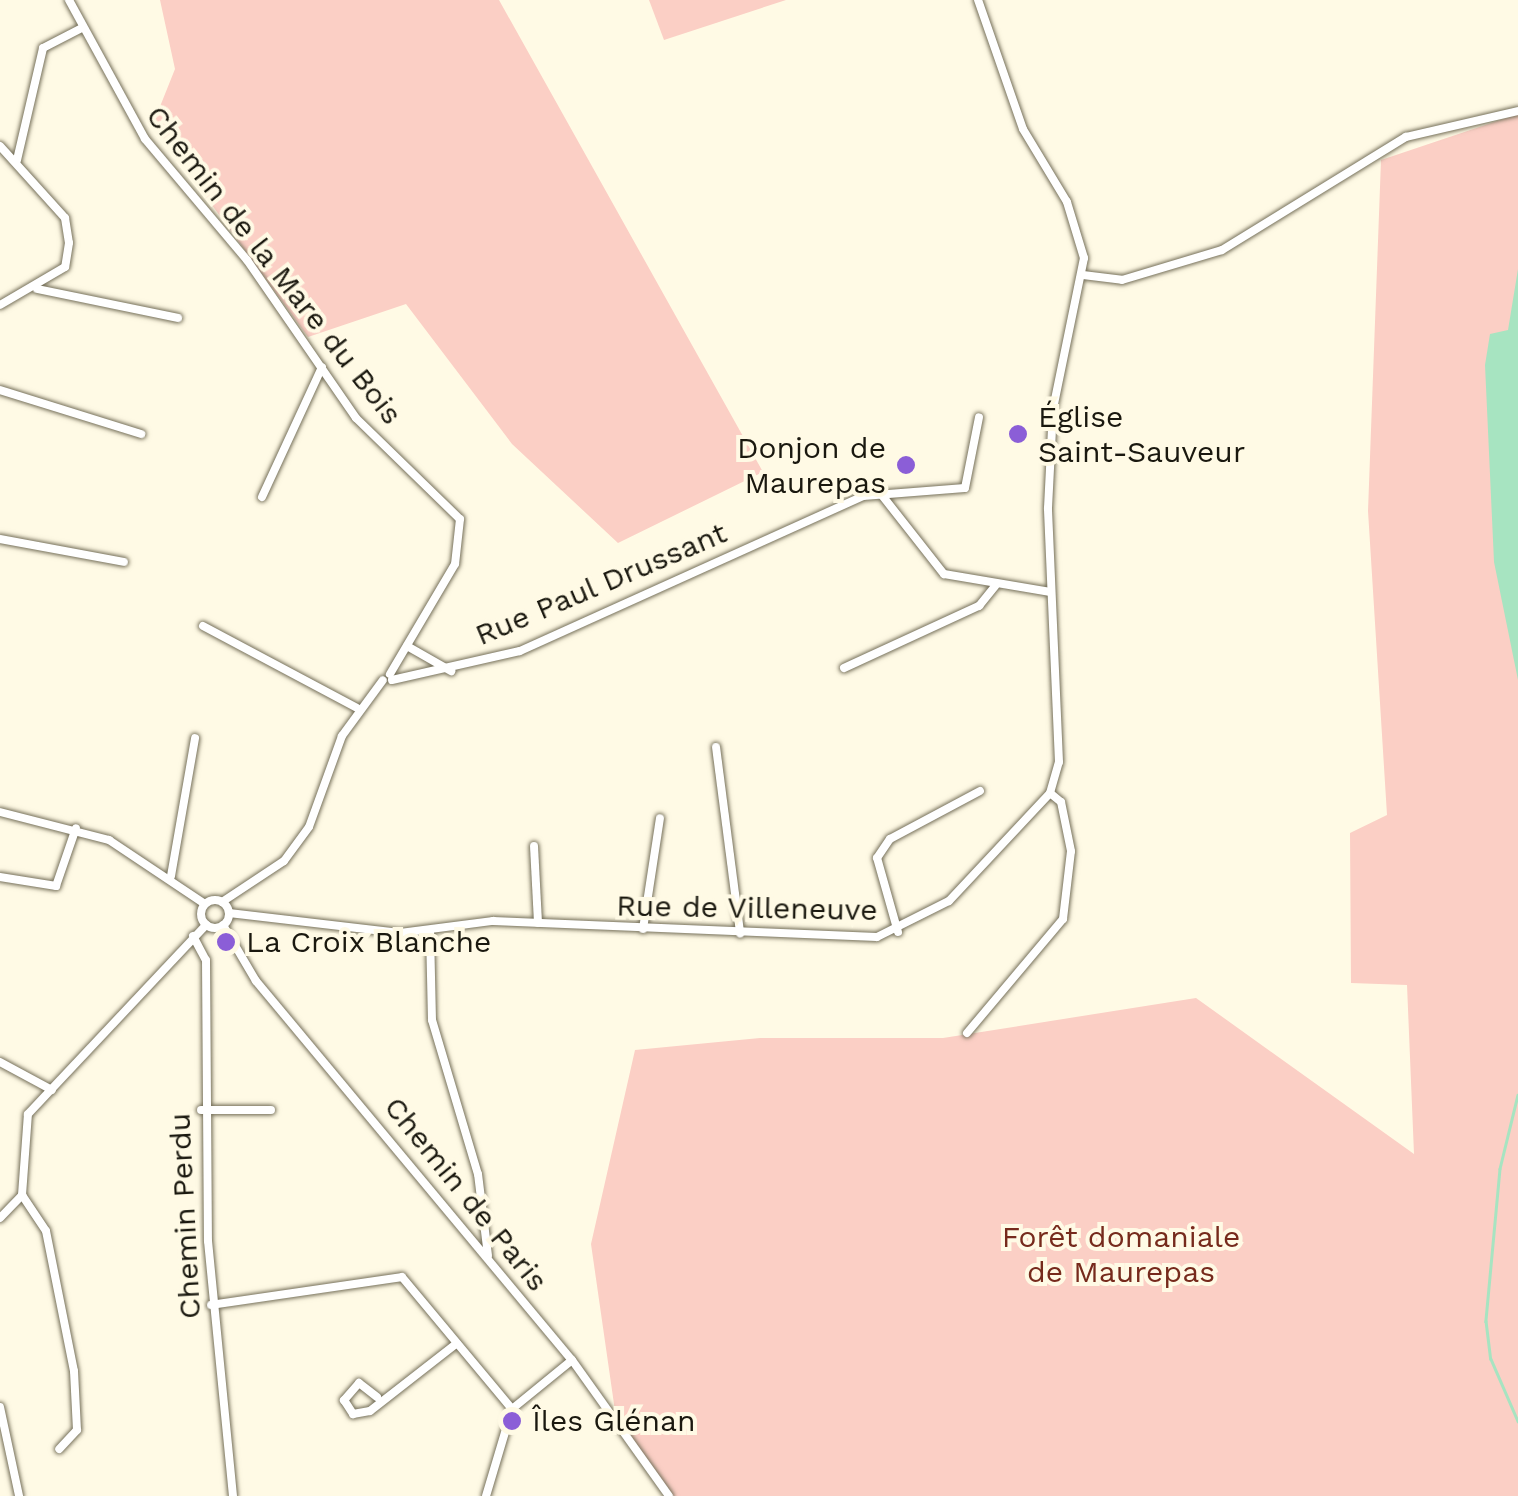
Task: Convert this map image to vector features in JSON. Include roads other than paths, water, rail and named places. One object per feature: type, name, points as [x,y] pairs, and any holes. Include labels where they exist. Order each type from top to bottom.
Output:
[{"type":"street","name":"Chemin de la Mare du Bois","points":[[69,0],[80,28],[145,138],[322,367],[356,418],[460,519],[455,564],[407,646]]},
{"type":"street","points":[[967,1034],[1063,919],[1071,852],[1061,802],[1050,793],[1060,731],[1050,592],[1054,409],[1083,275],[1073,216],[1023,129],[978,0]]},
{"type":"street","points":[[17,160],[43,48],[80,28]]},
{"type":"street","points":[[1083,275],[1122,280],[1222,250],[1406,136],[1518,111]]},
{"type":"street","points":[[0,146],[17,160],[65,218],[65,268],[37,289],[0,305]]},
{"type":"street","points":[[37,289],[178,318]]},
{"type":"street","points":[[262,497],[322,367]]},
{"type":"street","points":[[0,390],[141,434]]},
{"type":"street","name":"Rue Paul Drussant","points":[[388,678],[451,671],[520,651],[881,494],[965,488],[979,417]]},
{"type":"street","points":[[881,494],[944,574],[995,586],[1050,592]]},
{"type":"street","points":[[0,538],[124,562]]},
{"type":"street","points":[[844,668],[980,606],[995,586]]},
{"type":"street","points":[[204,626],[357,708]]},
{"type":"street","points":[[0,823],[0,812],[76,828],[170,876],[205,904],[222,902],[284,861],[309,828],[357,708],[388,678],[407,646],[451,671]]},
{"type":"street","points":[[170,876],[195,738]]},
{"type":"street","points":[[716,747],[740,934]]},
{"type":"street","points":[[898,932],[877,858],[890,839],[980,791]]},
{"type":"street","name":"Rue de Villeneuve","points":[[229,913],[430,932],[538,923],[740,934],[898,932],[949,901],[1050,793]]},
{"type":"street","points":[[642,929],[660,818]]},
{"type":"street","points":[[0,878],[56,886],[76,828]]},
{"type":"street","points":[[534,846],[538,923]]},
{"type":"street","points":[[206,924],[223,925],[229,913],[222,902]]},
{"type":"street","points":[[59,1448],[77,1430],[74,1371],[46,1231],[22,1195],[20,1134],[52,1090],[206,924],[205,904]]},
{"type":"street","name":"Chemin de Paris","points":[[223,925],[256,981],[572,1360],[668,1496]]},
{"type":"street","points":[[430,932],[432,1020],[478,1174],[488,1256]]},
{"type":"street","name":"Chemin Perdu","points":[[194,936],[206,960],[202,1110],[211,1305],[233,1496]]},
{"type":"street","points":[[0,1062],[52,1090]]},
{"type":"street","points":[[202,1110],[271,1110]]},
{"type":"street","points":[[0,1218],[22,1195]]},
{"type":"street","points":[[211,1305],[388,1274],[402,1277],[512,1409]]},
{"type":"street","points":[[377,1397],[359,1383],[344,1400],[360,1416],[377,1397],[457,1343]]},
{"type":"street","points":[[486,1496],[512,1409],[572,1360]]},
{"type":"street","points":[[0,1407],[19,1496]]},
{"type":"waterway","points":[[1518,1095],[1500,1169],[1486,1321],[1491,1359],[1518,1421]]},
{"type":"place","name":"Église Saint-Sauveur","points":[[1018,434]]},
{"type":"place","name":"Donjon de Maurepas","points":[[906,465]]},
{"type":"place","name":"La Croix Blanche","points":[[226,942]]},
{"type":"place","name":"Îles Glénan","points":[[512,1421]]},
{"type":"park label","name":"Forêt domaniale de Maurepas","points":[[1121,1254]]}]
